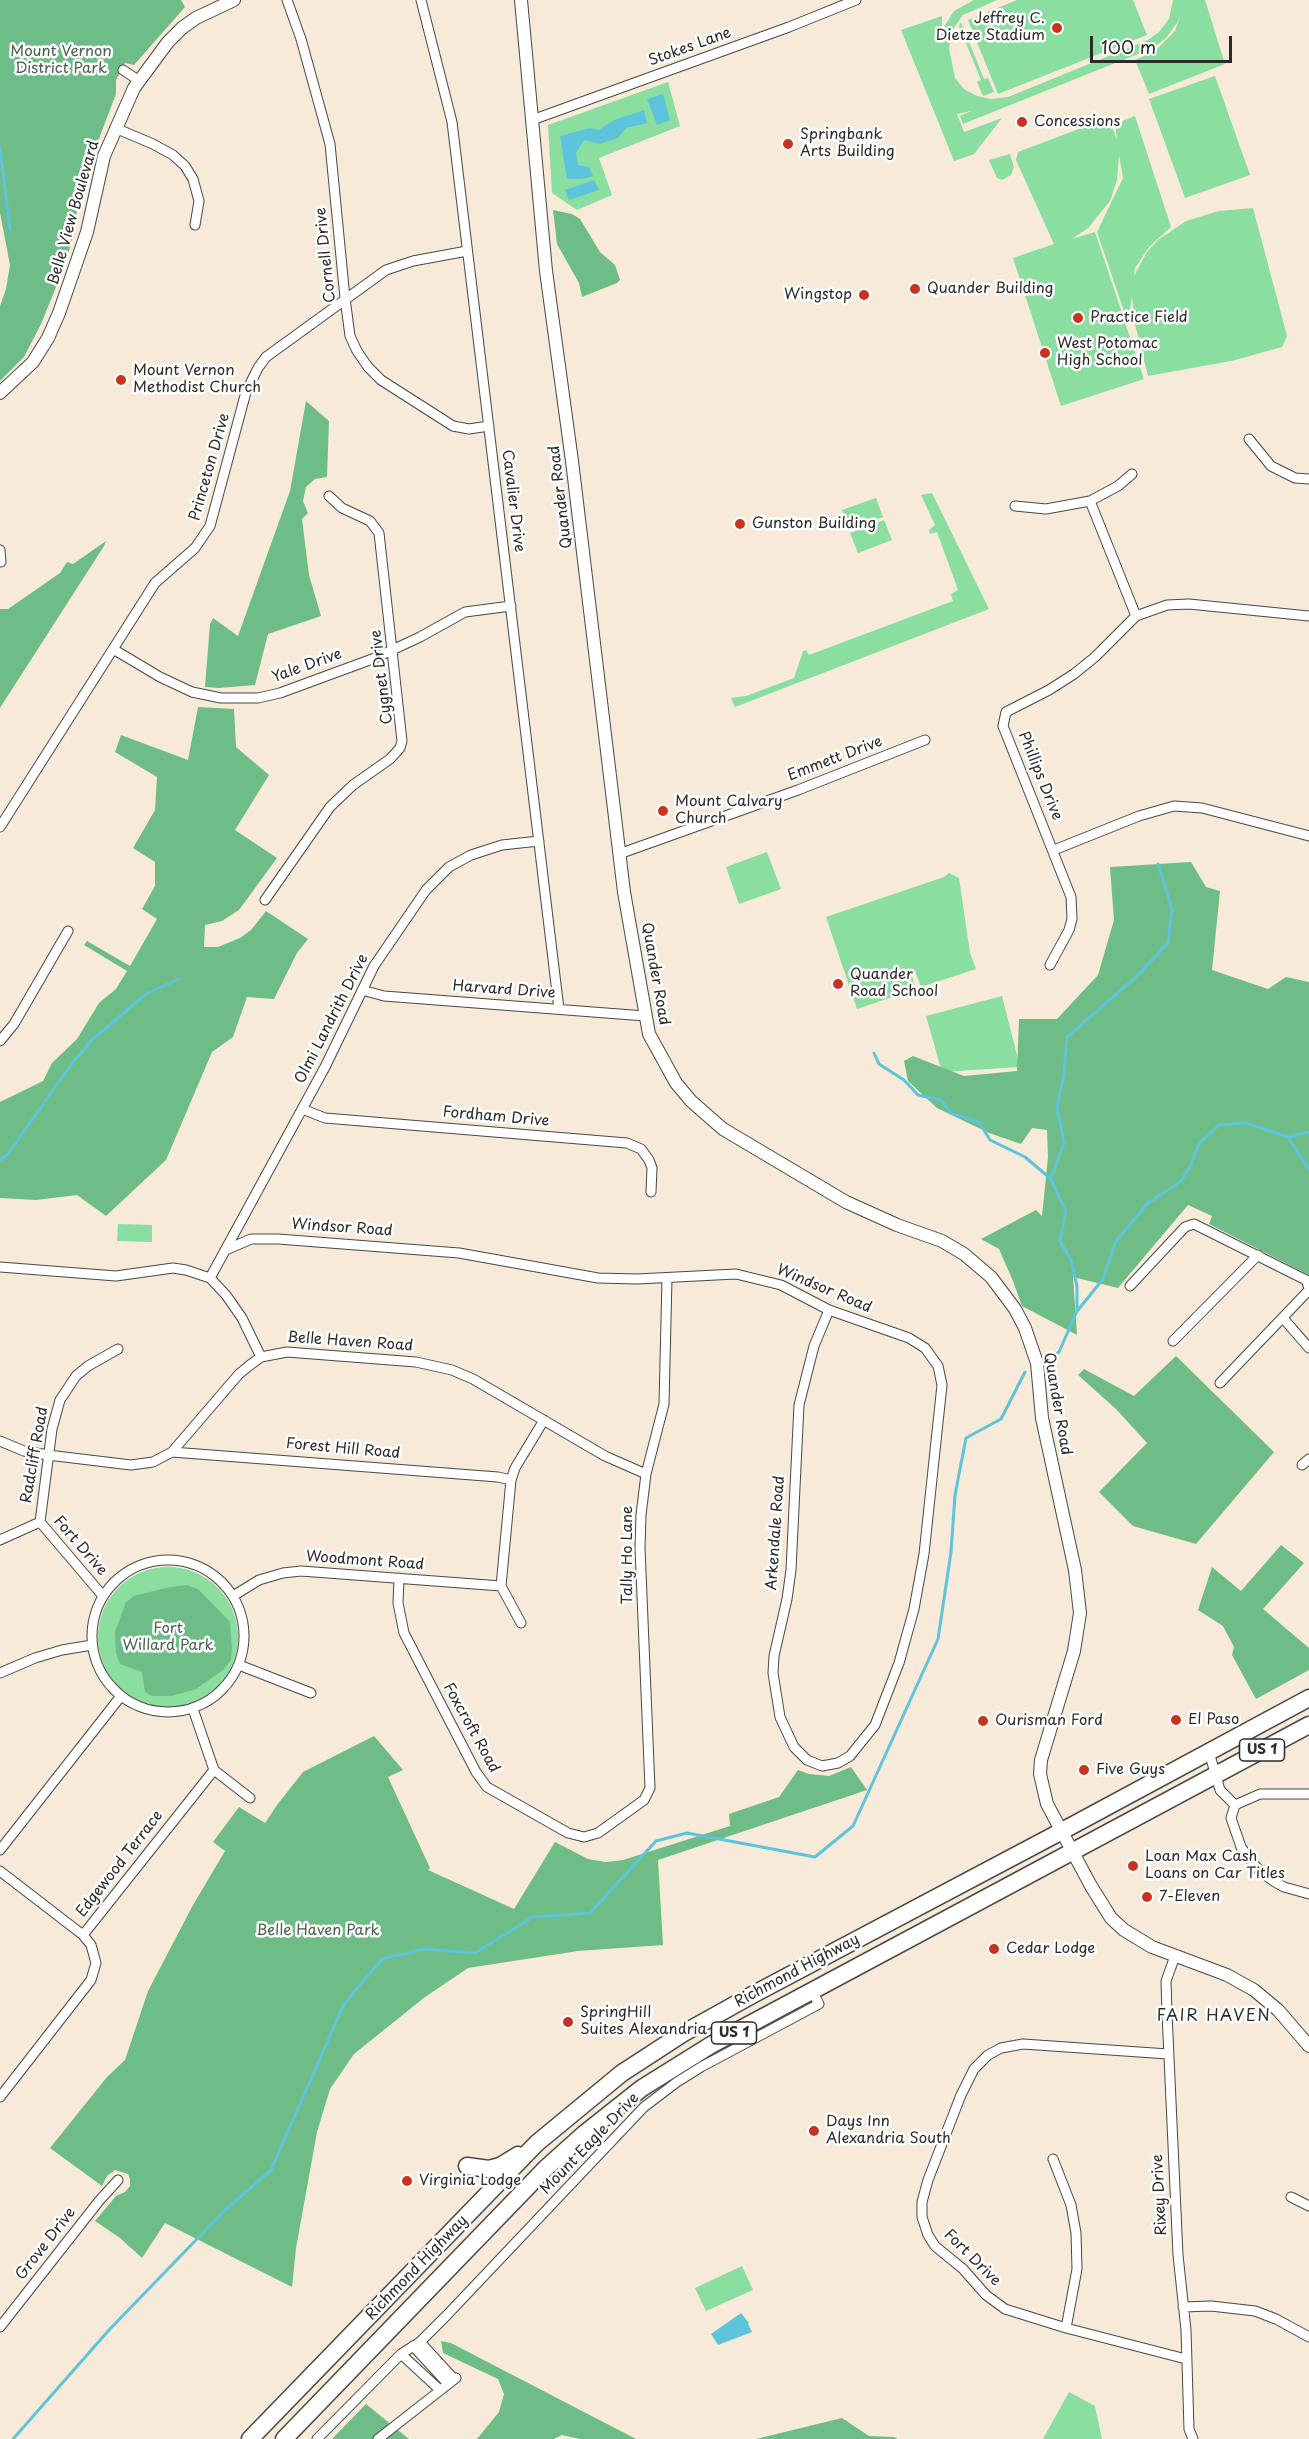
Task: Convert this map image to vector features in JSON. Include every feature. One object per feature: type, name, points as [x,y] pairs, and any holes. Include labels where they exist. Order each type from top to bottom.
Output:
[{"type":"highway","name":"Richmond Highway","points":[[250,2439],[537,2144],[622,2073],[682,2034],[754,1994],[1062,1832],[1309,1698]]},
{"type":"highway","name":"Richmond Highway","points":[[284,2439],[486,2227],[546,2168],[642,2088],[711,2045],[1309,1725]]},
{"type":"highway","points":[[467,2166],[486,2169],[496,2167],[537,2144]]},
{"type":"street","name":"Belle View Boulevard","points":[[0,393],[33,362],[48,338],[82,249],[100,169],[138,80],[182,28],[196,18],[234,0]]},
{"type":"street","name":"Cornell Drive","points":[[287,0],[301,39],[330,144],[350,336],[362,360],[375,375],[453,426],[469,429],[489,426]]},
{"type":"street","name":"Cavalier Drive","points":[[421,0],[450,106],[559,1010]]},
{"type":"street","name":"Quander Road","points":[[521,0],[546,271],[572,461],[620,854],[645,1016],[654,1046],[676,1083],[706,1116],[723,1129],[846,1202],[888,1221],[945,1242],[964,1254],[999,1286],[1025,1328],[1037,1363],[1042,1418],[1075,1570],[1080,1613],[1074,1651],[1048,1734],[1041,1768],[1043,1790],[1062,1832],[1111,1918],[1141,1941],[1227,1975],[1254,1990],[1278,2010],[1309,2046]]},
{"type":"street","name":"Stokes Lane","points":[[532,120],[789,27],[856,0]]},
{"type":"street","points":[[123,70],[138,80]]},
{"type":"street","points":[[116,128],[173,155],[184,166],[193,179],[199,201],[195,225]]},
{"type":"street","name":"Princeton Drive","points":[[0,827],[155,583],[195,548],[210,526],[246,392],[258,368],[274,350],[376,276],[396,266],[467,251]]},
{"type":"street","points":[[1249,439],[1271,466],[1295,477],[1309,479]]},
{"type":"street","points":[[1015,506],[1046,509],[1090,501],[1118,486],[1132,474]]},
{"type":"street","name":"Cygnet Drive","points":[[265,900],[330,807],[353,785],[390,759],[400,748],[403,732],[379,533],[370,521],[342,508],[329,496]]},
{"type":"street","points":[[1090,501],[1136,616]]},
{"type":"street","points":[[0,550],[1,562]]},
{"type":"street","name":"Phillips Drive","points":[[1050,965],[1065,941],[1072,919],[1071,897],[1054,850],[998,722],[1013,707],[1049,690],[1074,674],[1095,657],[1136,616],[1167,605],[1179,603],[1309,616]]},
{"type":"street","name":"Yale Drive","points":[[113,649],[179,687],[206,696],[236,699],[258,698],[280,693],[393,649],[465,612],[511,606]]},
{"type":"street","name":"Emmett Drive","points":[[620,854],[808,786],[925,740]]},
{"type":"street","points":[[1054,850],[1139,816],[1174,806],[1202,808],[1309,836]]},
{"type":"street","name":"Olmi Landrith Drive","points":[[210,1278],[228,1249],[302,1109],[374,966],[426,890],[441,873],[463,859],[484,850],[539,841]]},
{"type":"street","points":[[0,1041],[14,1024],[68,931]]},
{"type":"street","name":"Harvard Drive","points":[[362,990],[384,996],[645,1016]]},
{"type":"street","name":"Fordham Drive","points":[[302,1109],[325,1118],[627,1143],[641,1149],[649,1160],[652,1168],[651,1192]]},
{"type":"street","points":[[1130,1286],[1190,1224],[1200,1226],[1306,1280],[1309,1289],[1220,1383]]},
{"type":"street","name":"Windsor Road","points":[[228,1249],[250,1239],[278,1239],[459,1253],[598,1278],[667,1278],[721,1274],[751,1276],[789,1288],[829,1310],[918,1342],[925,1348],[938,1366],[942,1386],[924,1554],[914,1609],[902,1652],[879,1715],[859,1748],[838,1763],[822,1766],[814,1765],[801,1755]]},
{"type":"street","points":[[1173,1341],[1258,1255]]},
{"type":"street","points":[[0,1267],[116,1276],[173,1268],[210,1278],[226,1295],[242,1318],[254,1338],[261,1357],[240,1374],[172,1452],[153,1462],[131,1466],[48,1455],[24,1451],[0,1441]]},
{"type":"street","name":"Tally Ho Lane","points":[[617,1820],[644,1800],[650,1788],[640,1548],[641,1515],[646,1474],[664,1404],[667,1278]]},
{"type":"street","name":"Arkendale Road","points":[[801,1755],[787,1732],[778,1710],[774,1690],[774,1656],[787,1599],[791,1569],[799,1405],[814,1347],[829,1310]]},
{"type":"street","points":[[1283,1318],[1308,1343]]},
{"type":"street","name":"Radcliff Road","points":[[40,1522],[54,1416],[67,1388],[88,1366],[118,1349]]},
{"type":"street","name":"Belle Haven Road","points":[[261,1357],[287,1352],[431,1364],[473,1379],[605,1456],[646,1474]]},
{"type":"street","points":[[521,1623],[501,1586],[511,1480],[515,1468],[544,1420]]},
{"type":"street","name":"Forest Hill Road","points":[[172,1452],[498,1477],[511,1480]]},
{"type":"street","name":"Fort Drive","points":[[0,1540],[40,1522],[102,1596]]},
{"type":"street","points":[[174,1559],[207,1571],[233,1596],[241,1615],[244,1629],[239,1665],[222,1690],[193,1709],[175,1712],[156,1711],[138,1706],[114,1691],[98,1666],[92,1645],[94,1616],[102,1596],[114,1582],[132,1569],[149,1562],[174,1559]]},
{"type":"street","name":"Woodmont Road","points":[[233,1596],[259,1580],[283,1573],[312,1571],[501,1586]]},
{"type":"street","name":"Foxcroft Road","points":[[399,1578],[398,1603],[404,1633],[476,1772],[487,1787],[574,1836],[591,1836],[617,1820]]},
{"type":"street","points":[[0,1673],[35,1658],[92,1645]]},
{"type":"street","points":[[239,1665],[311,1693]]},
{"type":"street","points":[[0,1851],[121,1696]]},
{"type":"street","points":[[193,1709],[214,1770],[250,1798]]},
{"type":"street","points":[[1209,1752],[1222,1793],[1235,1805]]},
{"type":"street","name":"Edgewood Terrace","points":[[0,2097],[91,1980],[95,1971],[95,1955],[83,1935],[214,1770]]},
{"type":"street","points":[[1309,1794],[1260,1794],[1235,1805],[1231,1815],[1241,1847],[1261,1872],[1284,1887],[1309,1894]]},
{"type":"street","points":[[0,1871],[83,1935]]},
{"type":"street","name":"Rixey Drive","points":[[1175,1956],[1166,1981],[1168,2054],[1178,2244],[1192,2436]]},
{"type":"street","name":"Mount Eagle Drive","points":[[317,2439],[400,2354],[417,2344],[644,2108],[677,2082],[701,2067],[819,2004],[812,1991]]},
{"type":"street","name":"Fort Drive","points":[[1168,2054],[1023,2044],[1001,2048],[982,2060],[970,2075],[928,2180],[922,2202],[922,2217],[928,2235],[935,2246],[963,2269],[997,2304],[1014,2313],[1186,2359]]},
{"type":"street","points":[[1053,2158],[1071,2205],[1076,2233],[1077,2269],[1066,2328]]},
{"type":"street","name":"Grove Drive","points":[[0,2327],[118,2180]]},
{"type":"street","points":[[1291,2197],[1309,2206]]},
{"type":"street","points":[[1183,2307],[1211,2306],[1255,2311],[1276,2319],[1309,2337]]},
{"type":"street","points":[[417,2344],[450,2383]]},
{"type":"street","points":[[400,2354],[450,2383]]},
{"type":"street","points":[[378,2439],[450,2383]]},
{"type":"green space","name":"Mount Vernon District Park","points":[[0,0],[181,0],[185,7],[134,65],[125,63],[116,80],[116,94],[87,170],[78,202],[74,234],[63,270],[41,324],[24,357],[0,381],[0,306],[6,289],[10,265],[0,213]]},
{"type":"green space","points":[[974,0],[997,0],[963,15],[953,29],[949,48],[955,78],[964,89],[977,96],[991,99],[1008,97],[1148,40],[1159,32],[1169,19],[1173,0],[1205,0],[1225,64],[1149,94],[1135,60],[1155,51],[1175,31],[1181,13],[1166,38],[1153,48],[963,124],[960,116],[971,111],[957,114],[964,132],[1002,118],[974,154],[954,161],[901,30],[942,16],[942,35],[954,11]]},
{"type":"green space","points":[[1017,0],[1133,0],[1147,35],[998,94],[968,20]]},
{"type":"green space","points":[[961,22],[984,79],[988,78],[994,92],[983,96],[977,82],[981,80],[959,26]]},
{"type":"green space","points":[[1215,76],[1250,175],[1185,198],[1149,99]]},
{"type":"green space","points":[[668,82],[680,126],[599,158],[612,195],[577,210],[552,193],[548,125]]},
{"type":"green space","points":[[1135,116],[1171,227],[1149,247],[1135,268],[1134,276],[1147,252],[1158,240],[1186,221],[1219,211],[1253,208],[1287,336],[1282,347],[1231,361],[1148,376],[1135,324],[1132,296],[1128,323],[1097,232],[1123,178],[1119,155],[1117,180],[1110,201],[1088,228],[1072,239],[1095,232],[1144,379],[1061,406],[1013,258],[1054,244],[1016,160],[1018,152],[1108,118],[1117,139],[1115,124]]},
{"type":"green space","points":[[1010,154],[1014,167],[1011,175],[1002,180],[997,178],[989,160]]},
{"type":"green space","points":[[553,210],[572,214],[580,219],[600,252],[615,265],[620,280],[617,283],[582,297],[579,283],[557,244]]},
{"type":"green space","points":[[306,401],[329,421],[327,477],[315,479],[306,487],[303,501],[308,513],[302,519],[309,575],[321,616],[268,634],[255,685],[205,687],[210,624],[213,618],[238,636],[290,491]]},
{"type":"green space","points":[[932,493],[989,609],[735,707],[731,698],[746,696],[794,678],[803,651],[806,650],[809,655],[953,601],[951,594],[958,590],[937,532],[930,534],[929,530],[935,525],[921,495]]},
{"type":"green space","points":[[876,498],[883,517],[849,530],[842,510]]},
{"type":"green space","points":[[884,520],[892,540],[858,553],[850,533]]},
{"type":"green space","points":[[106,541],[0,708],[0,609],[8,609],[60,573],[67,562],[73,564]]},
{"type":"green space","points":[[198,707],[234,709],[236,747],[269,775],[235,830],[277,858],[239,910],[222,921],[205,925],[204,947],[218,947],[240,938],[251,930],[266,911],[308,939],[297,953],[274,999],[247,997],[233,1037],[212,1052],[166,1160],[106,1216],[77,1195],[36,1200],[0,1198],[0,1102],[43,1081],[52,1063],[77,1039],[99,1003],[116,989],[127,971],[84,945],[87,941],[130,966],[157,919],[142,909],[155,886],[155,862],[133,848],[155,810],[157,777],[115,752],[121,735],[188,760]]},
{"type":"green space","points":[[767,852],[781,889],[739,904],[726,867]]},
{"type":"green space","points":[[1191,862],[1206,887],[1220,891],[1212,970],[1268,989],[1286,977],[1309,982],[1309,1275],[1209,1224],[1212,1216],[1188,1205],[1118,1288],[1073,1277],[1077,1335],[1022,1306],[999,1249],[981,1239],[1036,1210],[1042,1216],[1048,1157],[1047,1130],[1032,1128],[1021,1144],[989,1133],[937,1108],[908,1081],[904,1061],[913,1056],[964,1076],[1017,1071],[1019,1019],[1057,1019],[1098,975],[1114,920],[1110,867]]},
{"type":"green space","points":[[949,873],[959,878],[970,953],[976,969],[921,987],[915,971],[911,973],[916,989],[857,1009],[826,917],[944,877]]},
{"type":"green space","points":[[1002,996],[1020,1067],[942,1072],[926,1016]]},
{"type":"green space","points":[[118,1224],[152,1225],[152,1242],[117,1241]]},
{"type":"green space","points":[[1176,1356],[1274,1452],[1196,1544],[1133,1526],[1099,1492],[1147,1443],[1116,1409],[1078,1375],[1084,1369],[1134,1396]]},
{"type":"green space","points":[[1281,1545],[1304,1563],[1263,1609],[1309,1648],[1309,1670],[1256,1699],[1232,1655],[1234,1647],[1223,1626],[1198,1610],[1212,1567],[1241,1591]]},
{"type":"green space","name":"Fort Willard Park","points":[[168,1567],[195,1572],[218,1587],[233,1610],[238,1637],[233,1664],[218,1687],[195,1702],[168,1707],[141,1702],[118,1687],[103,1664],[98,1637],[103,1610],[118,1587],[141,1572]]},
{"type":"green space","name":"Fort Willard Park","points":[[187,1585],[198,1589],[230,1622],[231,1660],[223,1670],[196,1689],[172,1696],[152,1696],[145,1692],[142,1672],[120,1664],[116,1653],[115,1632],[126,1602],[134,1596]]},
{"type":"green space","name":"Belle Haven Park","points":[[374,1736],[403,1770],[388,1777],[430,1868],[428,1870],[514,1909],[555,1842],[588,1859],[606,1862],[623,1860],[730,1826],[729,1814],[779,1797],[798,1770],[809,1774],[829,1776],[851,1767],[867,1790],[658,1860],[663,1945],[578,1951],[468,1968],[425,1997],[354,2054],[330,2089],[317,2132],[296,2248],[292,2287],[165,2223],[142,2258],[120,2238],[95,2221],[116,2196],[125,2192],[130,2186],[128,2174],[115,2170],[107,2176],[102,2186],[50,2148],[107,2077],[125,2060],[148,1991],[193,1905],[225,1851],[213,1842],[239,1807],[265,1823],[303,1772]]},
{"type":"green space","points":[[742,2266],[753,2290],[706,2311],[695,2288]]},
{"type":"green space","points":[[441,2341],[451,2343],[636,2439],[580,2439],[562,2435],[554,2439],[477,2439],[499,2412],[504,2394],[498,2379],[443,2353]]},
{"type":"green space","points":[[1069,2392],[1095,2406],[1102,2439],[1043,2439]]},
{"type":"green space","points":[[366,2404],[409,2439],[332,2439]]},
{"type":"green space","points":[[842,2418],[869,2436],[898,2439],[756,2439]]},
{"type":"water","points":[[663,94],[670,120],[657,125],[647,99]]},
{"type":"water","points":[[644,110],[647,123],[626,128],[618,138],[600,144],[584,140],[576,153],[578,165],[589,167],[593,176],[583,179],[567,179],[560,136],[590,128],[599,130],[614,120]]},
{"type":"water","points":[[594,180],[599,190],[569,200],[565,190]]},
{"type":"water","points":[[741,2313],[749,2323],[752,2332],[718,2345],[711,2334]]},
{"type":"waterway","points":[[0,148],[10,230]]},
{"type":"waterway","points":[[1053,1356],[1059,1352],[1077,1311],[1077,1286],[1071,1260],[1060,1241],[1066,1212],[1051,1179],[1064,1143],[1057,1107],[1064,1074],[1067,1037],[1136,977],[1168,943],[1172,909],[1158,864]]},
{"type":"waterway","points":[[0,1160],[8,1154],[70,1066],[91,1041],[146,994],[179,979]]},
{"type":"waterway","points":[[874,1053],[879,1064],[904,1080],[918,1095],[941,1100],[951,1113],[979,1122],[990,1140],[1025,1157],[1051,1179]]},
{"type":"waterway","points":[[1078,1310],[1103,1279],[1116,1241],[1148,1203],[1180,1182],[1190,1167],[1199,1144],[1219,1125],[1246,1123],[1288,1137],[1309,1170]]},
{"type":"waterway","points":[[1288,1137],[1309,1132]]},
{"type":"waterway","points":[[13,2439],[109,2330],[224,2211],[271,2170],[344,2004],[382,1959],[425,1949],[475,1953],[533,1917],[590,1913],[656,1841],[687,1833],[815,1857],[853,1826],[938,1639],[951,1552],[955,1495],[966,1438],[1001,1419],[1025,1372]]},
{"type":"place","name":"Jeffrey C. Dietze Stadium","points":[[1057,28]]},
{"type":"place","name":"Concessions","points":[[1022,122]]},
{"type":"place","name":"Springbank Arts Building","points":[[788,144]]},
{"type":"place","name":"Quander Building","points":[[915,289]]},
{"type":"place","name":"Wingstop","points":[[864,295]]},
{"type":"place","name":"Practice Field","points":[[1078,318]]},
{"type":"place","name":"West Potomac High School","points":[[1045,353]]},
{"type":"place","name":"Mount Vernon Methodist Church","points":[[121,380]]},
{"type":"place","name":"Gunston Building","points":[[740,524]]},
{"type":"place","name":"Mount Calvary Church","points":[[663,811]]},
{"type":"place","name":"Quander Road School","points":[[838,984]]},
{"type":"place","name":"El Paso","points":[[1176,1720]]},
{"type":"place","name":"Ourisman Ford","points":[[983,1721]]},
{"type":"place","name":"Five Guys","points":[[1084,1770]]},
{"type":"place","name":"Loan Max Cash Loans on Car Titles","points":[[1133,1866]]},
{"type":"place","name":"7-Eleven","points":[[1147,1897]]},
{"type":"place","name":"Cedar Lodge","points":[[994,1949]]},
{"type":"place","name":"SpringHill Suites Alexandria","points":[[568,2022]]},
{"type":"place","name":"Days Inn Alexandria South","points":[[814,2131]]},
{"type":"place","name":"Virginia Lodge","points":[[407,2181]]},
{"type":"district","name":"FAIR HAVEN","points":[[1214,2017]]}]
